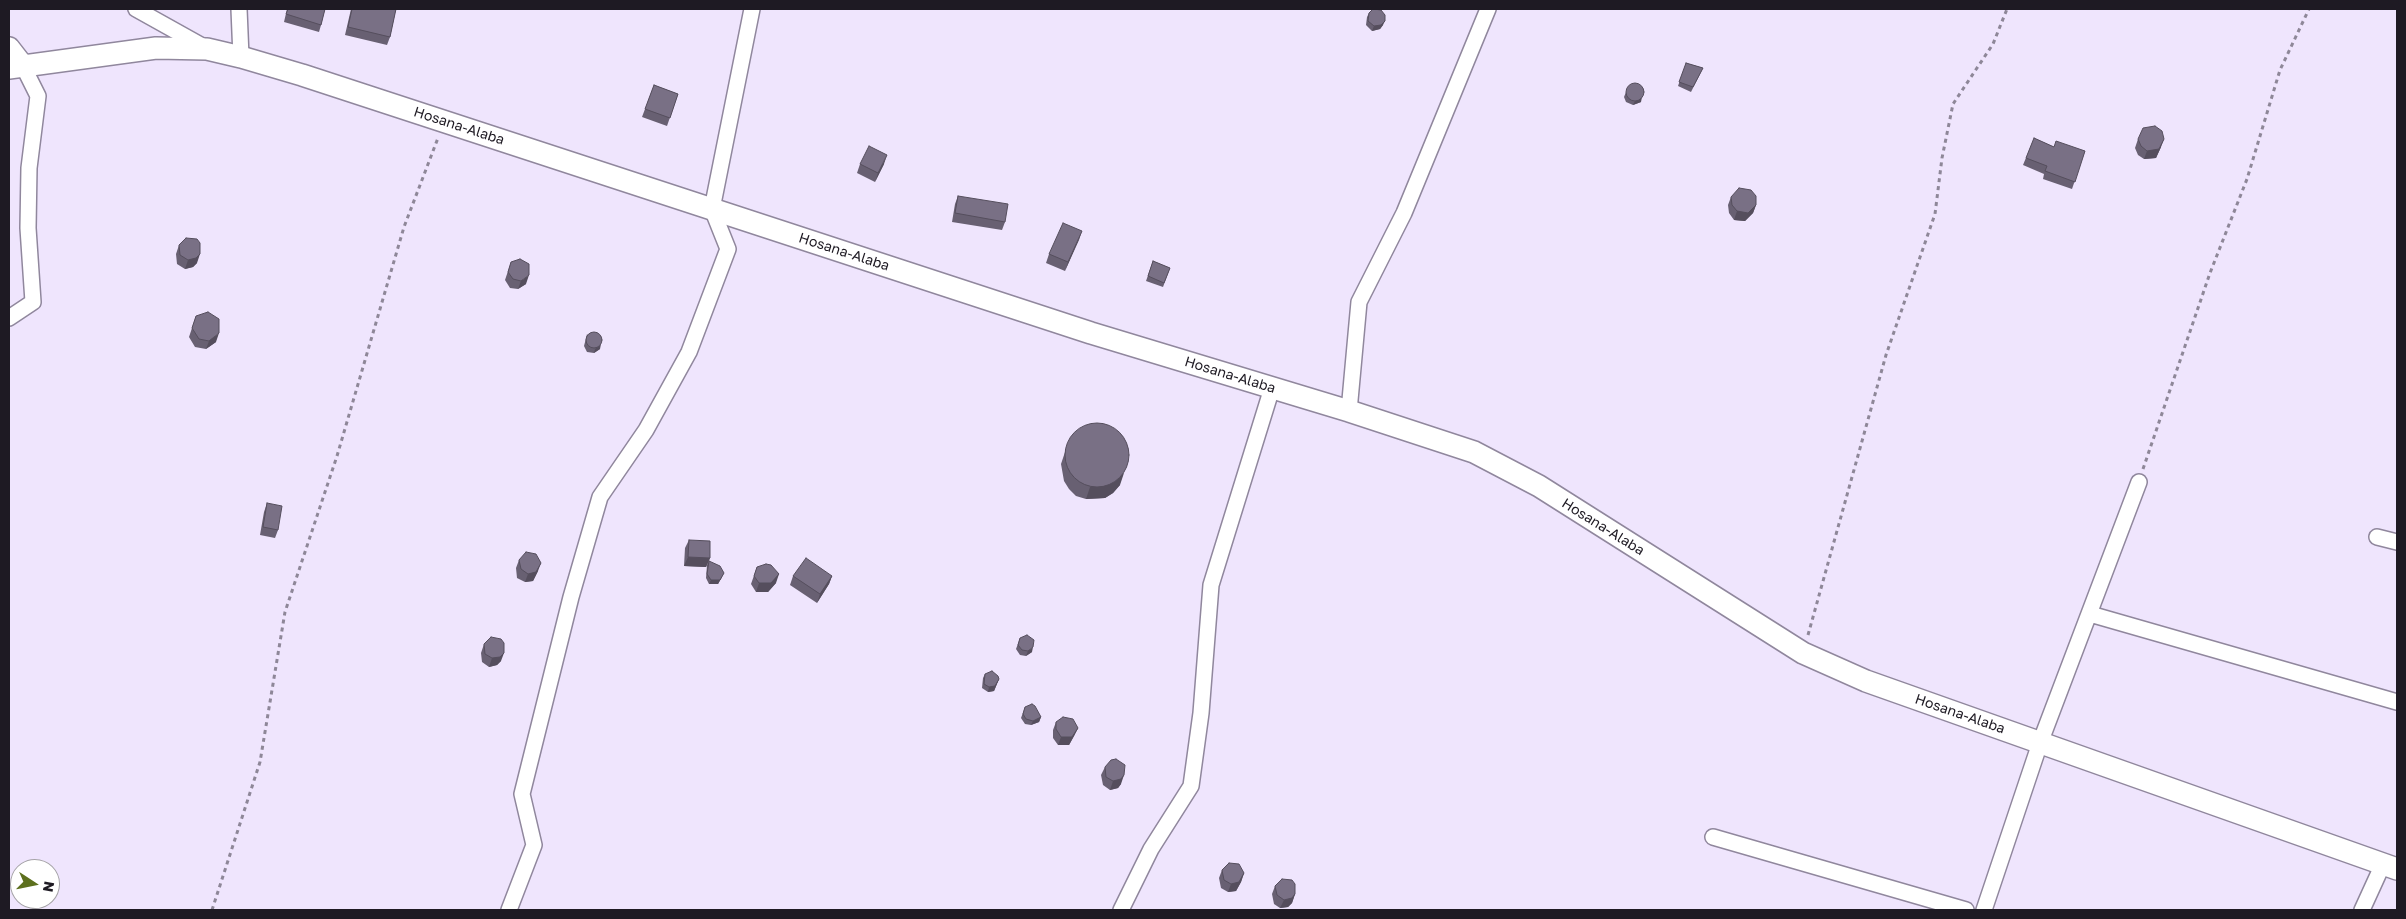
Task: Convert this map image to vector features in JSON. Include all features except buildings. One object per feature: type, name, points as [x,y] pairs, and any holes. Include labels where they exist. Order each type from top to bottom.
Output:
[{"type":"main road","points":[[9,48],[16,67]]},
{"type":"main road","name":"Hosana-Alaba","points":[[16,67],[156,48],[208,49],[241,57],[444,121],[1091,333],[1349,411],[1474,452],[1539,486],[1803,653],[1866,681],[2390,866]]},
{"type":"street","points":[[136,9],[208,49]]},
{"type":"street","points":[[239,9],[241,57]]},
{"type":"street","points":[[509,910],[534,845],[522,794],[571,597],[600,497],[646,430],[689,352],[728,249],[712,209],[752,9]]},
{"type":"street","points":[[1349,411],[1359,302],[1404,212],[1488,9]]},
{"type":"street","points":[[9,318],[33,302],[28,228],[29,168],[38,96],[16,67]]},
{"type":"street","points":[[1121,910],[1151,849],[1191,786],[1202,713],[1211,585],[1272,388]]},
{"type":"street","points":[[1984,910],[2040,743],[2139,482]]},
{"type":"street","points":[[2377,537],[2397,542]]},
{"type":"street","points":[[2090,614],[2397,702]]},
{"type":"street","points":[[1713,837],[1966,910]]},
{"type":"street","points":[[2362,910],[2390,866]]},
{"type":"path","points":[[1803,653],[1886,354],[1935,214],[1942,158],[1954,104],[1993,44],[2008,9]]},
{"type":"path","points":[[2139,482],[2210,273],[2247,179],[2280,70],[2309,9]]},
{"type":"path","points":[[212,910],[260,762],[285,612],[337,456],[404,227],[444,121]]}]
